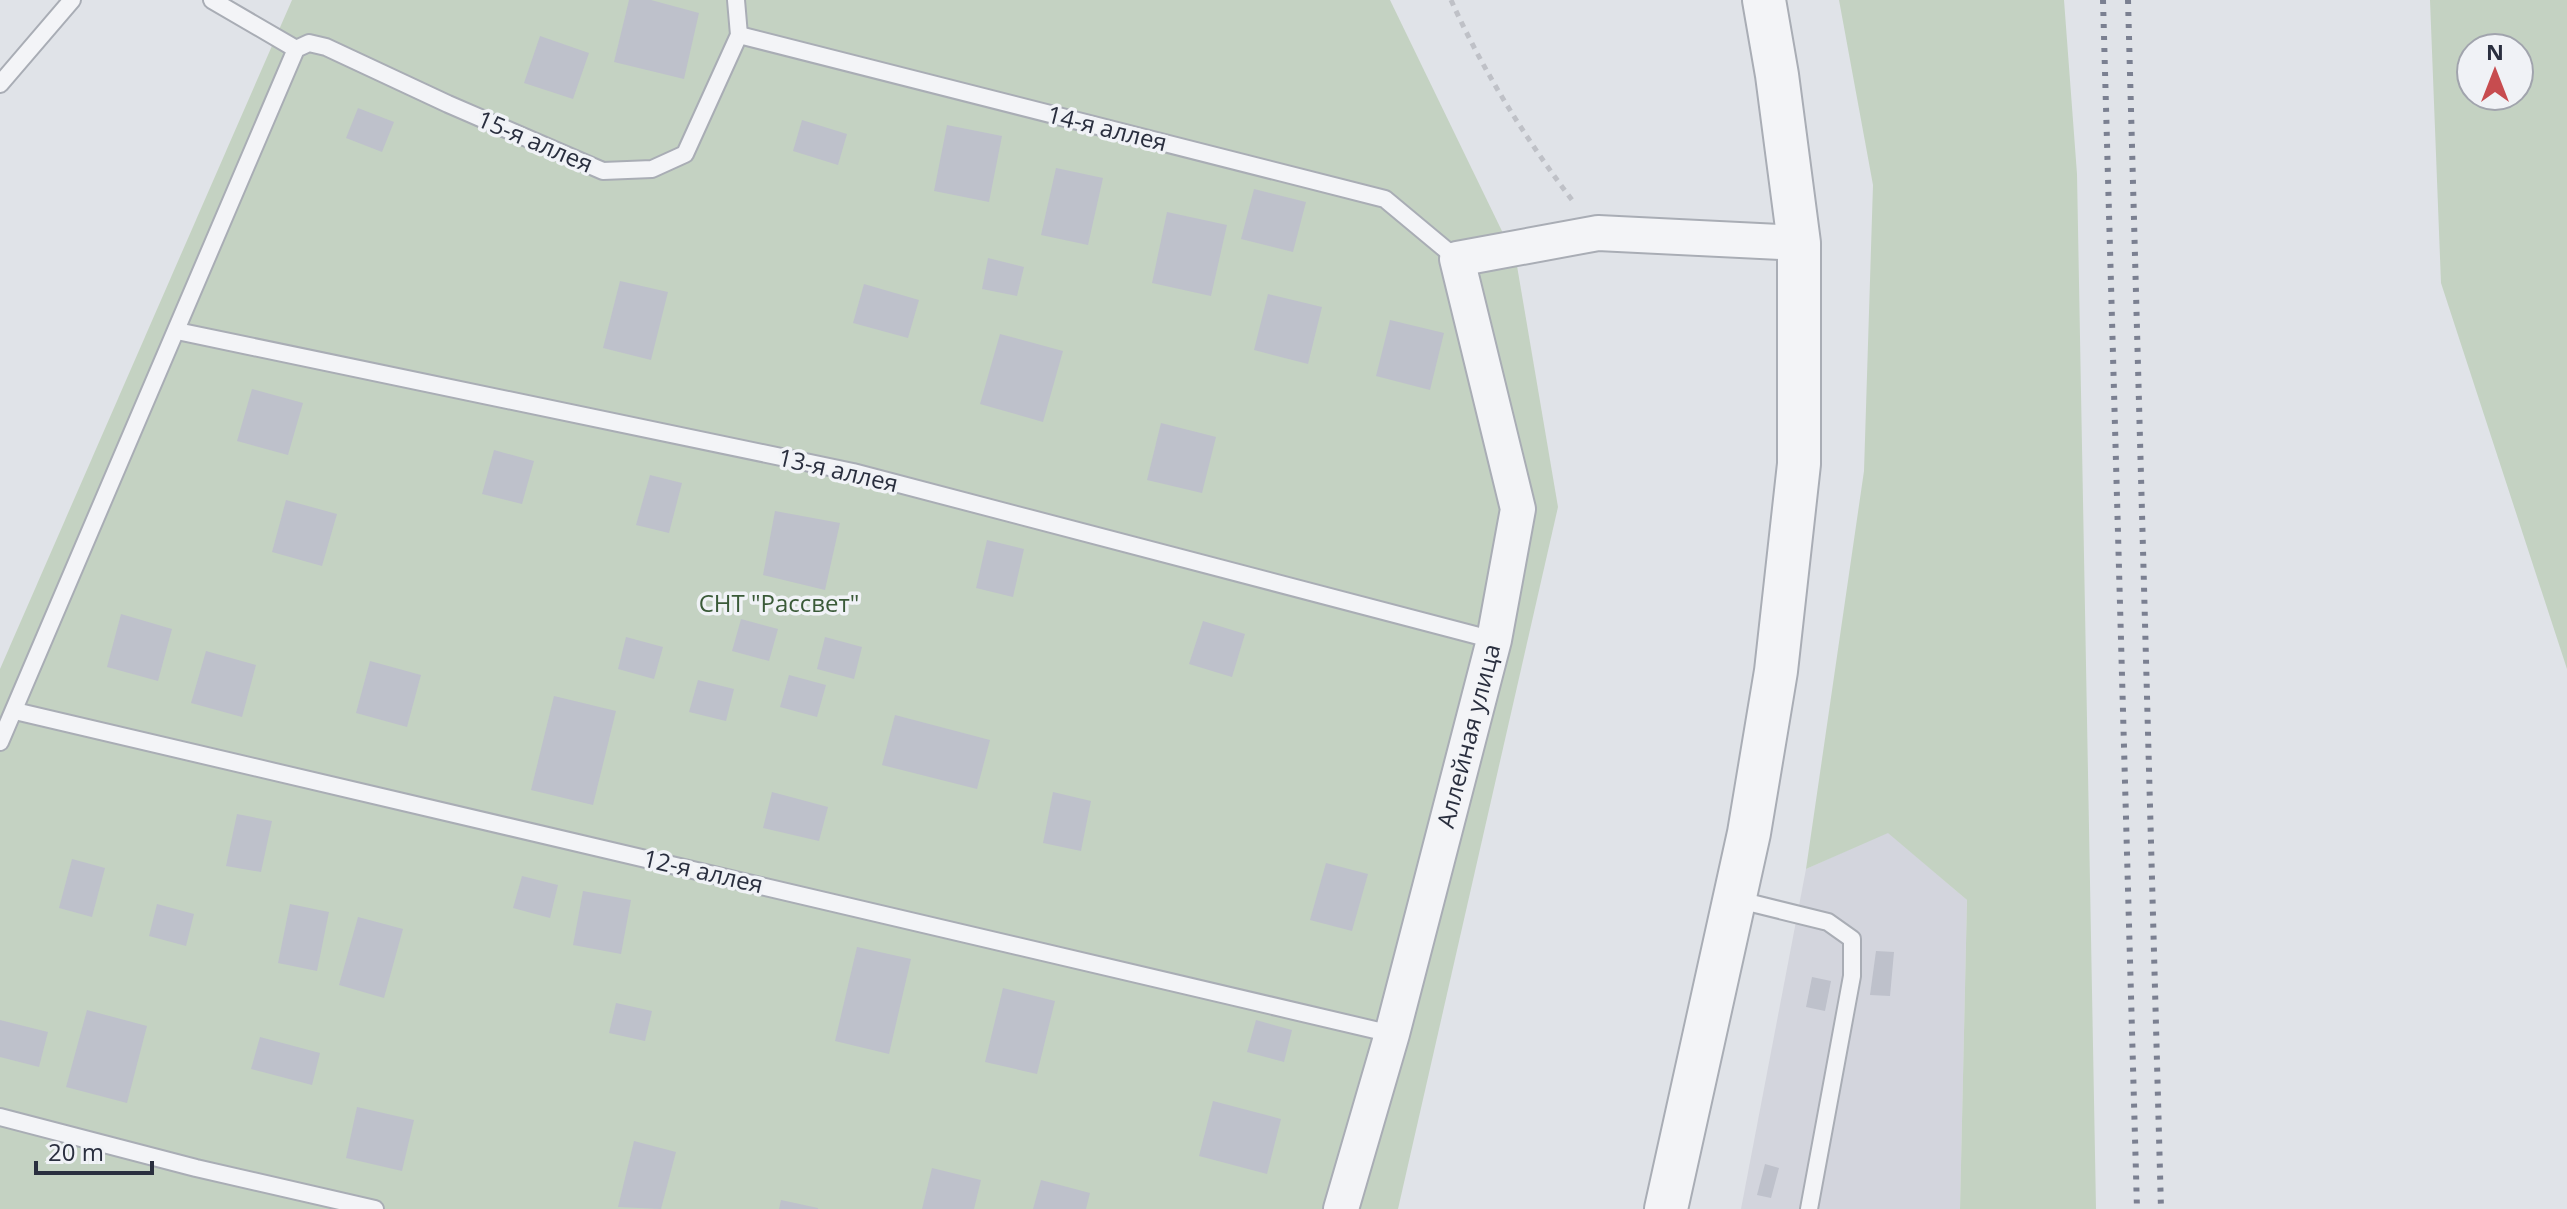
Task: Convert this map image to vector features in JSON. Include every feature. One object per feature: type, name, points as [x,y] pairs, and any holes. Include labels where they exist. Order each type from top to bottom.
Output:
[{"type":"street","points":[[1666,1209],[1749,833],[1776,671],[1799,464],[1799,243],[1764,0]]},
{"type":"street","points":[[1457,259],[1598,233],[1799,243]]},
{"type":"street","name":"Аллейная улица","points":[[1341,1209],[1392,1034],[1494,640],[1518,509],[1457,259]]},
{"type":"lane","points":[[0,84],[72,0]]},
{"type":"lane","points":[[0,742],[296,49],[212,0]]},
{"type":"lane","name":"15-я аллея","points":[[296,49],[309,43],[326,47],[603,171],[652,169],[685,154],[739,35],[736,0]]},
{"type":"lane","name":"14-я аллея","points":[[739,35],[1385,199],[1457,259]]},
{"type":"lane","name":"13-я аллея","points":[[177,331],[853,472],[1494,640]]},
{"type":"lane","name":"12-я аллея","points":[[15,711],[1392,1034]]},
{"type":"lane","points":[[1734,899],[1828,922],[1852,939],[1852,976],[1809,1209]]},
{"type":"lane","points":[[0,1117],[196,1168],[375,1209]]},
{"type":"path","points":[[1451,0],[1472,47],[1522,130],[1598,233]]},
{"type":"shaded area","points":[[1888,832],[1967,900],[1960,1209],[1741,1209],[1806,869]]},
{"type":"green space","name":"СНТ \"Рассвет\"","points":[[292,0],[1390,0],[1516,260],[1558,507],[1398,1209],[0,1209],[0,669]]},
{"type":"green space","points":[[1839,0],[2064,0],[2077,174],[2096,1209],[1960,1209],[1967,900],[1888,833],[1806,869],[1864,471],[1873,185]]},
{"type":"green space","points":[[2430,0],[2567,0],[2567,669],[2441,283]]},
{"type":"building","points":[[629,0],[651,0],[699,13],[684,79],[614,62]]},
{"type":"building","points":[[540,36],[589,53],[573,99],[524,83]]},
{"type":"building","points":[[358,108],[394,122],[382,152],[346,138]]},
{"type":"building","points":[[802,120],[847,134],[838,165],[793,151]]},
{"type":"building","points":[[947,125],[1002,136],[989,202],[934,191]]},
{"type":"building","points":[[1056,168],[1103,178],[1088,245],[1041,235]]},
{"type":"building","points":[[1254,189],[1306,202],[1293,252],[1241,239]]},
{"type":"building","points":[[1167,212],[1227,225],[1211,296],[1152,283]]},
{"type":"building","points":[[988,258],[1024,267],[1017,296],[982,289]]},
{"type":"building","points":[[620,281],[668,292],[651,360],[603,348]]},
{"type":"building","points":[[864,284],[919,300],[908,338],[853,323]]},
{"type":"building","points":[[1268,294],[1322,307],[1308,364],[1254,350]]},
{"type":"building","points":[[1390,320],[1444,333],[1430,390],[1376,376]]},
{"type":"building","points":[[1000,334],[1063,351],[1043,422],[980,404]]},
{"type":"building","points":[[252,389],[303,403],[288,455],[237,441]]},
{"type":"building","points":[[1161,423],[1216,437],[1202,493],[1147,480]]},
{"type":"building","points":[[494,450],[534,461],[522,504],[482,494]]},
{"type":"building","points":[[650,475],[682,483],[669,533],[636,525]]},
{"type":"building","points":[[286,500],[337,514],[322,566],[272,552]]},
{"type":"building","points":[[775,511],[840,523],[825,590],[763,575]]},
{"type":"building","points":[[987,540],[1024,549],[1013,597],[976,588]]},
{"type":"building","points":[[121,614],[172,629],[158,681],[107,667]]},
{"type":"building","points":[[741,619],[778,629],[769,661],[732,651]]},
{"type":"building","points":[[1203,621],[1245,634],[1232,677],[1189,664]]},
{"type":"building","points":[[626,637],[663,647],[654,679],[618,669]]},
{"type":"building","points":[[825,637],[862,647],[854,679],[817,669]]},
{"type":"building","points":[[206,651],[256,665],[242,717],[191,703]]},
{"type":"building","points":[[370,661],[421,675],[407,727],[356,713]]},
{"type":"building","points":[[789,675],[826,685],[817,717],[780,707]]},
{"type":"building","points":[[698,680],[734,689],[726,721],[689,712]]},
{"type":"building","points":[[554,696],[616,711],[593,805],[531,790]]},
{"type":"building","points":[[895,715],[990,740],[977,789],[882,765]]},
{"type":"building","points":[[772,792],[828,807],[819,841],[763,828]]},
{"type":"building","points":[[1053,792],[1091,801],[1081,851],[1043,843]]},
{"type":"building","points":[[237,814],[272,821],[261,872],[226,866]]},
{"type":"building","points":[[72,859],[105,868],[92,917],[59,908]]},
{"type":"building","points":[[1326,863],[1368,874],[1352,931],[1310,920]]},
{"type":"building","points":[[522,876],[558,885],[550,918],[513,908]]},
{"type":"building","points":[[583,891],[631,900],[621,954],[573,945]]},
{"type":"building","points":[[157,904],[194,914],[186,946],[149,936]]},
{"type":"building","points":[[290,904],[329,912],[317,971],[278,963]]},
{"type":"building","points":[[358,917],[403,929],[384,998],[339,985]]},
{"type":"building","points":[[857,947],[911,959],[889,1054],[835,1041]]},
{"type":"building","points":[[1876,951],[1894,952],[1890,996],[1870,995]]},
{"type":"building","points":[[1812,977],[1831,981],[1825,1011],[1806,1007]]},
{"type":"building","points":[[1003,988],[1055,1001],[1037,1074],[985,1062]]},
{"type":"building","points":[[616,1003],[652,1011],[645,1041],[609,1033]]},
{"type":"building","points":[[87,1010],[147,1026],[127,1103],[66,1087]]},
{"type":"building","points":[[0,1020],[48,1032],[39,1067],[0,1057]]},
{"type":"building","points":[[1256,1020],[1292,1030],[1284,1062],[1247,1052]]},
{"type":"building","points":[[260,1037],[320,1053],[312,1085],[251,1069]]},
{"type":"building","points":[[1213,1101],[1281,1119],[1267,1174],[1199,1156]]},
{"type":"building","points":[[357,1107],[414,1120],[402,1171],[346,1158]]},
{"type":"building","points":[[634,1141],[676,1152],[661,1209],[618,1207]]},
{"type":"building","points":[[1765,1164],[1779,1168],[1771,1198],[1757,1195]]},
{"type":"building","points":[[932,1168],[981,1180],[974,1209],[922,1209]]},
{"type":"building","points":[[1041,1180],[1090,1193],[1086,1209],[1033,1209]]},
{"type":"building","points":[[781,1200],[818,1208],[818,1209],[779,1209]]},
{"type":"railway","points":[[2103,0],[2137,1209]]},
{"type":"railway","points":[[2128,0],[2161,1209]]}]
